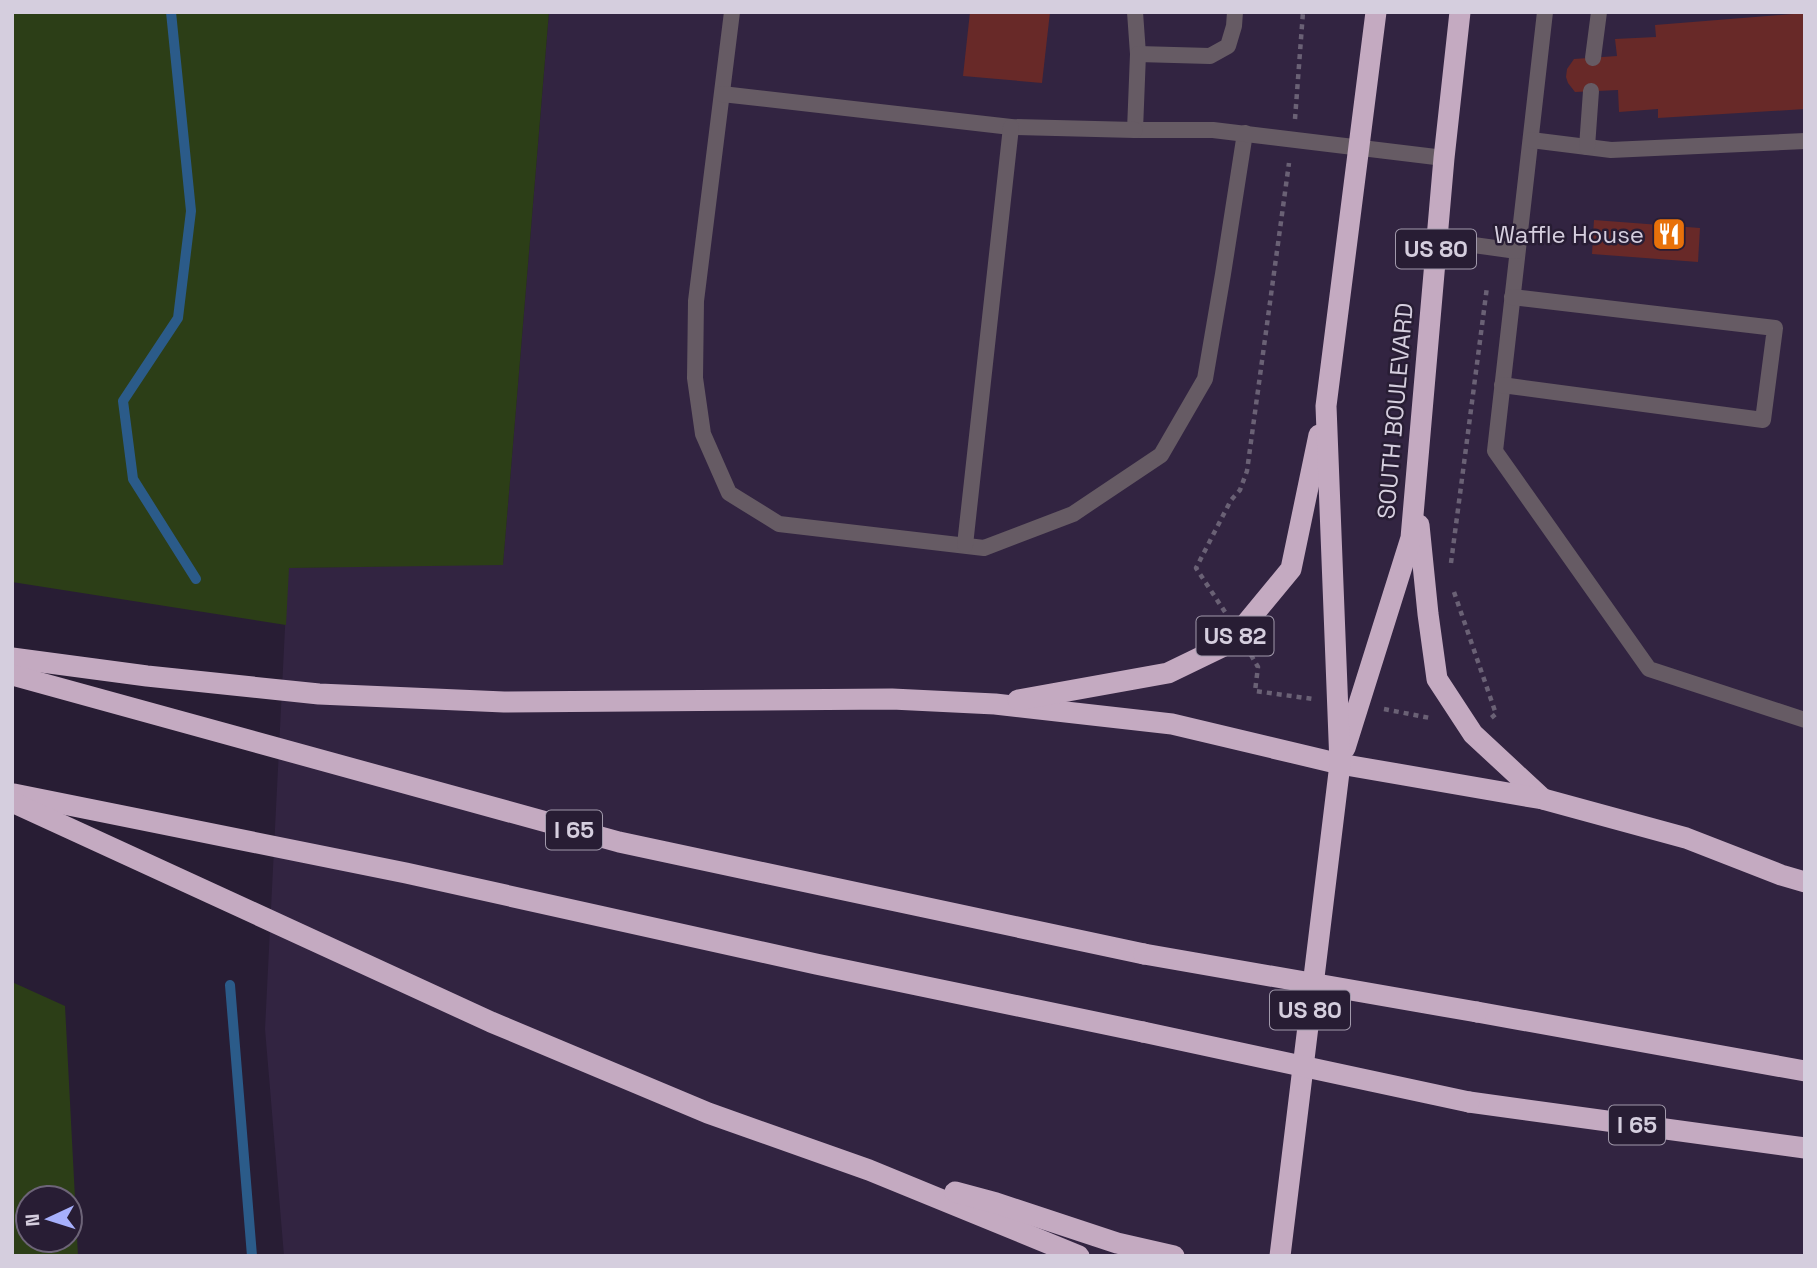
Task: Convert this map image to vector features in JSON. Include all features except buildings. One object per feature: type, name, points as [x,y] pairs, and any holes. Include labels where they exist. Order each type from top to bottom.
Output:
[{"type":"highway","name":"SOUTH BOULEVARD","points":[[1280,1256],[1340,764],[1326,406],[1376,12]]},
{"type":"highway","name":"SOUTH BOULEVARD","points":[[1340,764],[1411,538],[1444,158],[1460,12]]},
{"type":"highway","name":"US 82","points":[[995,704],[1168,673],[1230,643],[1291,569],[1326,406]]},
{"type":"highway","name":"US 80","points":[[1415,487],[1437,679],[1473,733],[1543,799]]},
{"type":"highway","points":[[12,658],[148,676],[332,695],[504,702],[892,699],[995,704],[1172,724],[1340,764],[1543,799],[1686,838],[1805,883]]},
{"type":"highway","name":"I 65","points":[[12,675],[619,842],[1144,954],[1805,1071]]},
{"type":"highway","name":"I 65","points":[[12,794],[406,873],[816,964],[1469,1102],[1805,1148]]},
{"type":"highway","points":[[12,802],[491,1022],[708,1113],[869,1170],[1079,1256]]},
{"type":"highway","points":[[869,1170],[996,1203],[1117,1243],[1174,1256]]},
{"type":"lane","points":[[732,12],[696,301],[695,378],[703,434],[729,493],[779,524],[984,548],[1073,514],[1161,455],[1205,379],[1245,133]]},
{"type":"lane","points":[[1135,12],[1138,54],[1135,130]]},
{"type":"lane","points":[[1138,54],[1210,56],[1228,46],[1235,12]]},
{"type":"lane","points":[[1545,12],[1494,451],[1649,669],[1805,720]]},
{"type":"lane","points":[[1593,58],[1600,12]]},
{"type":"lane","points":[[1587,147],[1591,91]]},
{"type":"lane","points":[[722,94],[1011,127],[1213,130],[1444,158]]},
{"type":"lane","points":[[965,545],[1011,127]]},
{"type":"lane","points":[[1531,140],[1611,150],[1805,141]]},
{"type":"lane","points":[[1437,240],[1517,251]]},
{"type":"lane","points":[[1502,385],[1763,420],[1775,328],[1512,297]]},
{"type":"path","points":[[1293,138],[1303,12]]},
{"type":"shaded area","points":[[549,12],[1805,12],[1805,1256],[284,1256],[265,1029],[288,568],[503,564]]},
{"type":"green space","points":[[12,12],[549,12],[503,565],[289,568],[286,625],[12,582]]},
{"type":"green space","points":[[12,982],[65,1006],[74,1184],[14,1184],[14,1254],[78,1256],[12,1256]]},
{"type":"waterway","points":[[171,12],[191,211],[178,318],[123,401],[133,479],[196,579]]},
{"type":"waterway","points":[[230,985],[252,1256]]},
{"type":"place","name":"Waffle House","points":[[1669,234]]}]
